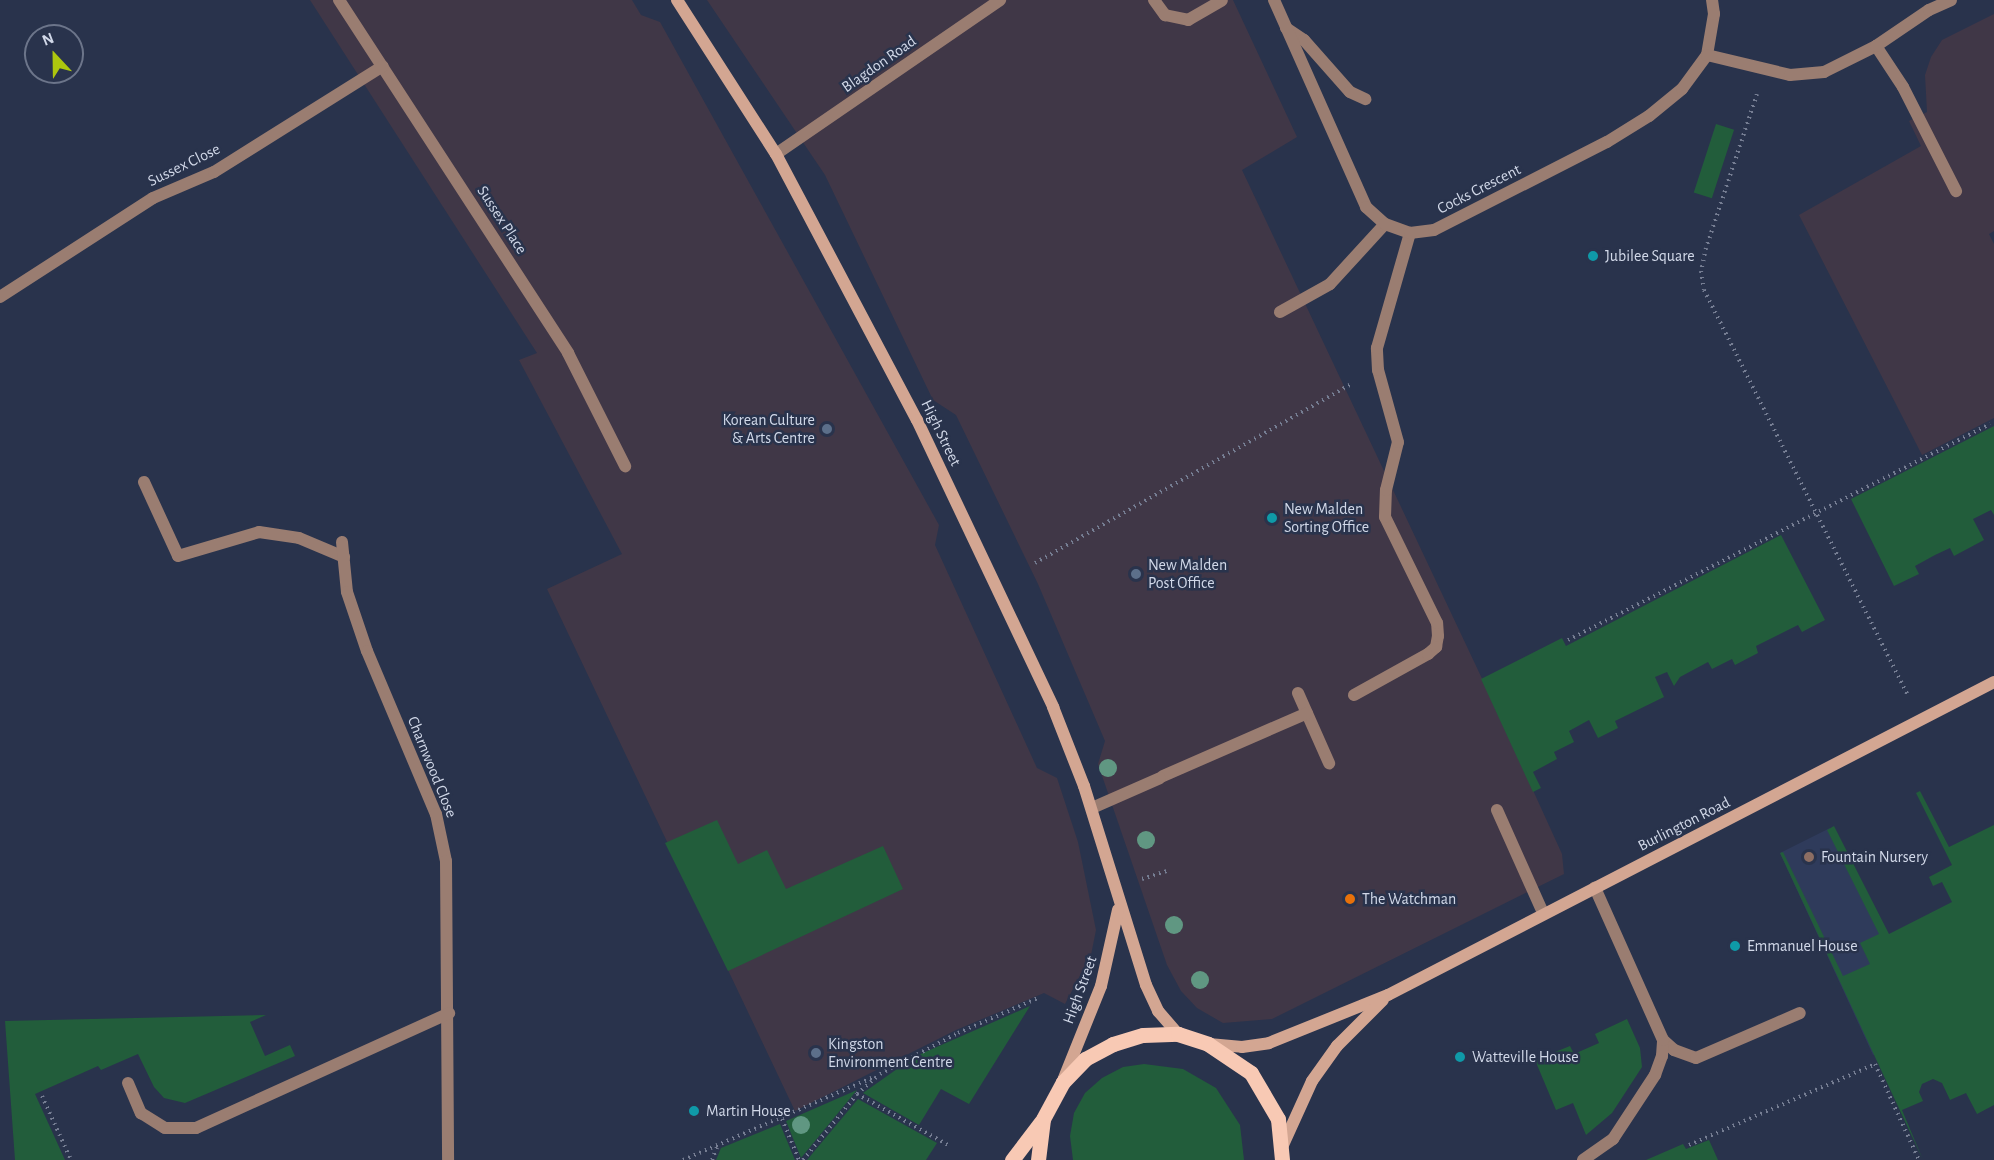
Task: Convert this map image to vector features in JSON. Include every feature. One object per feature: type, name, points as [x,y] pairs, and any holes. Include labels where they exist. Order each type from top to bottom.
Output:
[{"type":"main road","name":"High Street","points":[[677,0],[776,154],[917,420],[1053,707],[1092,808],[1119,906],[1146,986],[1158,1011],[1178,1034]]},
{"type":"main road","name":"Burlington Road","points":[[1208,1044],[1242,1047],[1269,1043],[1388,995],[1994,682]]},
{"type":"main road","name":"High Street","points":[[1063,1082],[1101,986],[1119,906]]},
{"type":"main road","name":"Burlington Road","points":[[1283,1153],[1312,1081],[1337,1046],[1388,995]]},
{"type":"main road","points":[[1011,1160],[1043,1119],[1063,1082],[1085,1059],[1113,1044],[1143,1035],[1178,1034],[1208,1044],[1251,1073],[1278,1119],[1283,1153]]},
{"type":"main road","points":[[1038,1160],[1043,1119]]},
{"type":"street","name":"Sussex Place","points":[[339,0],[568,353],[625,466]]},
{"type":"street","name":"Blagdon Road","points":[[776,154],[1000,0]]},
{"type":"street","points":[[1154,0],[1165,15],[1188,20],[1222,0]]},
{"type":"street","points":[[1274,0],[1366,207],[1384,224],[1410,233],[1382,323],[1378,370],[1398,442],[1384,500],[1385,517],[1437,623],[1438,636],[1436,647],[1428,654],[1354,695]]},
{"type":"street","name":"Cocks Crescent","points":[[1410,233],[1434,230],[1607,142],[1682,89],[1707,54],[1714,15],[1712,0]]},
{"type":"street","points":[[1707,54],[1790,75],[1824,72],[1876,46],[1929,10],[1951,0]]},
{"type":"street","points":[[1286,28],[1304,40],[1350,92],[1365,99]]},
{"type":"street","points":[[1876,46],[1903,87],[1956,191]]},
{"type":"street","name":"Sussex Close","points":[[0,297],[153,198],[214,172],[383,66]]},
{"type":"street","points":[[1280,312],[1330,284],[1384,224]]},
{"type":"street","points":[[144,482],[178,556],[259,532],[299,538],[344,557]]},
{"type":"street","name":"Charnwood Close","points":[[342,542],[347,592],[367,651],[436,814],[446,861],[449,1013],[448,1160]]},
{"type":"street","points":[[1298,693],[1329,763]]},
{"type":"street","points":[[1092,808],[1307,712]]},
{"type":"street","points":[[1497,810],[1543,914]]},
{"type":"street","points":[[1595,888],[1663,1040],[1674,1050],[1696,1058],[1800,1012]]},
{"type":"street","points":[[128,1083],[141,1113],[165,1128],[196,1128],[449,1013]]},
{"type":"street","points":[[1583,1160],[1613,1139],[1655,1075],[1663,1040]]},
{"type":"path","points":[[1763,69],[1701,271],[1704,290],[1720,329],[1920,720]]},
{"type":"path","points":[[1035,562],[1378,370]]},
{"type":"path","points":[[1568,640],[1990,424]]},
{"type":"path","points":[[1138,881],[1170,870]]},
{"type":"path","points":[[683,1160],[782,1119],[880,1074],[958,1033],[1038,998]]},
{"type":"path","points":[[1689,1145],[1875,1064],[1919,1160]]},
{"type":"path","points":[[782,1119],[801,1160],[857,1094],[880,1074]]},
{"type":"path","points":[[857,1094],[950,1146]]},
{"type":"path","points":[[42,1096],[72,1160]]},
{"type":"path","points":[[712,1160],[718,1146]]},
{"type":"shaded area","points":[[310,0],[632,0],[641,15],[660,22],[939,525],[935,545],[1037,768],[1057,778],[1078,842],[1096,930],[1091,955],[1065,1004],[1044,993],[956,1030],[795,1111],[547,589],[622,554],[519,360],[537,353]]},
{"type":"shaded area","points":[[707,0],[1233,0],[1297,137],[1242,170],[1486,687],[1562,854],[1564,874],[1272,1019],[1223,1023],[1197,1008],[1181,991],[1167,965],[1098,764],[1105,741],[1038,584],[956,415],[933,400],[825,175]]},
{"type":"shaded area","points":[[1994,14],[1994,231],[1989,234],[1994,244],[1994,418],[1922,455],[1799,215],[1921,146],[1909,121],[1927,112],[1925,75],[1931,57],[1942,40]]},
{"type":"shaded area","points":[[1830,828],[1933,1026],[1873,1055],[1780,853]]},
{"type":"green space","points":[[1716,124],[1734,130],[1712,198],[1694,192]]},
{"type":"green space","points":[[1994,426],[1994,515],[1991,510],[1973,519],[1984,540],[1954,556],[1950,548],[1935,555],[1915,566],[1919,574],[1894,586],[1851,499]]},
{"type":"green space","points":[[1781,535],[1825,620],[1802,632],[1798,625],[1756,646],[1758,653],[1735,665],[1732,659],[1712,669],[1708,662],[1680,677],[1674,686],[1667,672],[1655,677],[1664,697],[1615,721],[1618,728],[1598,738],[1589,720],[1569,731],[1574,742],[1554,752],[1557,759],[1533,772],[1541,788],[1533,792],[1481,679],[1562,638],[1566,646]]},
{"type":"green space","points":[[1920,791],[1949,847],[1994,825],[1994,1105],[1977,1114],[1966,1093],[1950,1100],[1942,1083],[1933,1079],[1922,1084],[1919,1092],[1923,1101],[1902,1110],[1923,1160],[1780,853],[1783,852],[1843,976],[1870,964],[1860,943],[1879,934],[1827,830],[1834,826],[1889,934],[1952,902],[1942,882],[1933,886],[1929,877],[1952,865],[1916,793]]},
{"type":"green space","points":[[717,820],[738,864],[767,850],[786,889],[883,846],[903,889],[728,971],[665,843]]},
{"type":"green space","points":[[1030,1006],[969,1104],[941,1089],[919,1125],[863,1093],[914,1057]]},
{"type":"green space","points":[[266,1015],[250,1022],[265,1056],[290,1045],[295,1056],[185,1103],[164,1098],[154,1087],[138,1054],[101,1070],[98,1066],[35,1094],[65,1160],[15,1160],[5,1021]]},
{"type":"green space","points":[[1627,1019],[1640,1048],[1642,1067],[1612,1113],[1586,1135],[1573,1103],[1556,1110],[1535,1060],[1570,1046],[1574,1054],[1599,1043],[1595,1034]]},
{"type":"green space","points":[[1144,1064],[1183,1069],[1216,1088],[1240,1125],[1244,1160],[1073,1160],[1070,1136],[1074,1113],[1085,1093],[1102,1078],[1123,1067]]},
{"type":"green space","points":[[857,1090],[801,1158],[786,1121]]},
{"type":"green space","points":[[858,1099],[937,1143],[926,1160],[807,1160]]},
{"type":"green space","points":[[780,1124],[795,1160],[716,1160],[721,1148]]},
{"type":"green space","points":[[1709,1140],[1718,1160],[1646,1160],[1683,1144],[1686,1149]]},
{"type":"place","name":"Jubilee Square","points":[[1593,256]]},
{"type":"place","name":"Korean Culture & Arts Centre","points":[[827,429]]},
{"type":"place","name":"New Malden Sorting Office","points":[[1272,518]]},
{"type":"place","name":"New Malden Post Office","points":[[1136,574]]},
{"type":"place","name":"Fountain Nursery","points":[[1809,857]]},
{"type":"place","name":"The Watchman","points":[[1350,899]]},
{"type":"place","name":"Emmanuel House","points":[[1735,946]]},
{"type":"place","name":"Kingston Environment Centre","points":[[816,1053]]},
{"type":"place","name":"Watteville House","points":[[1460,1057]]},
{"type":"place","name":"Martin House","points":[[694,1111]]}]
